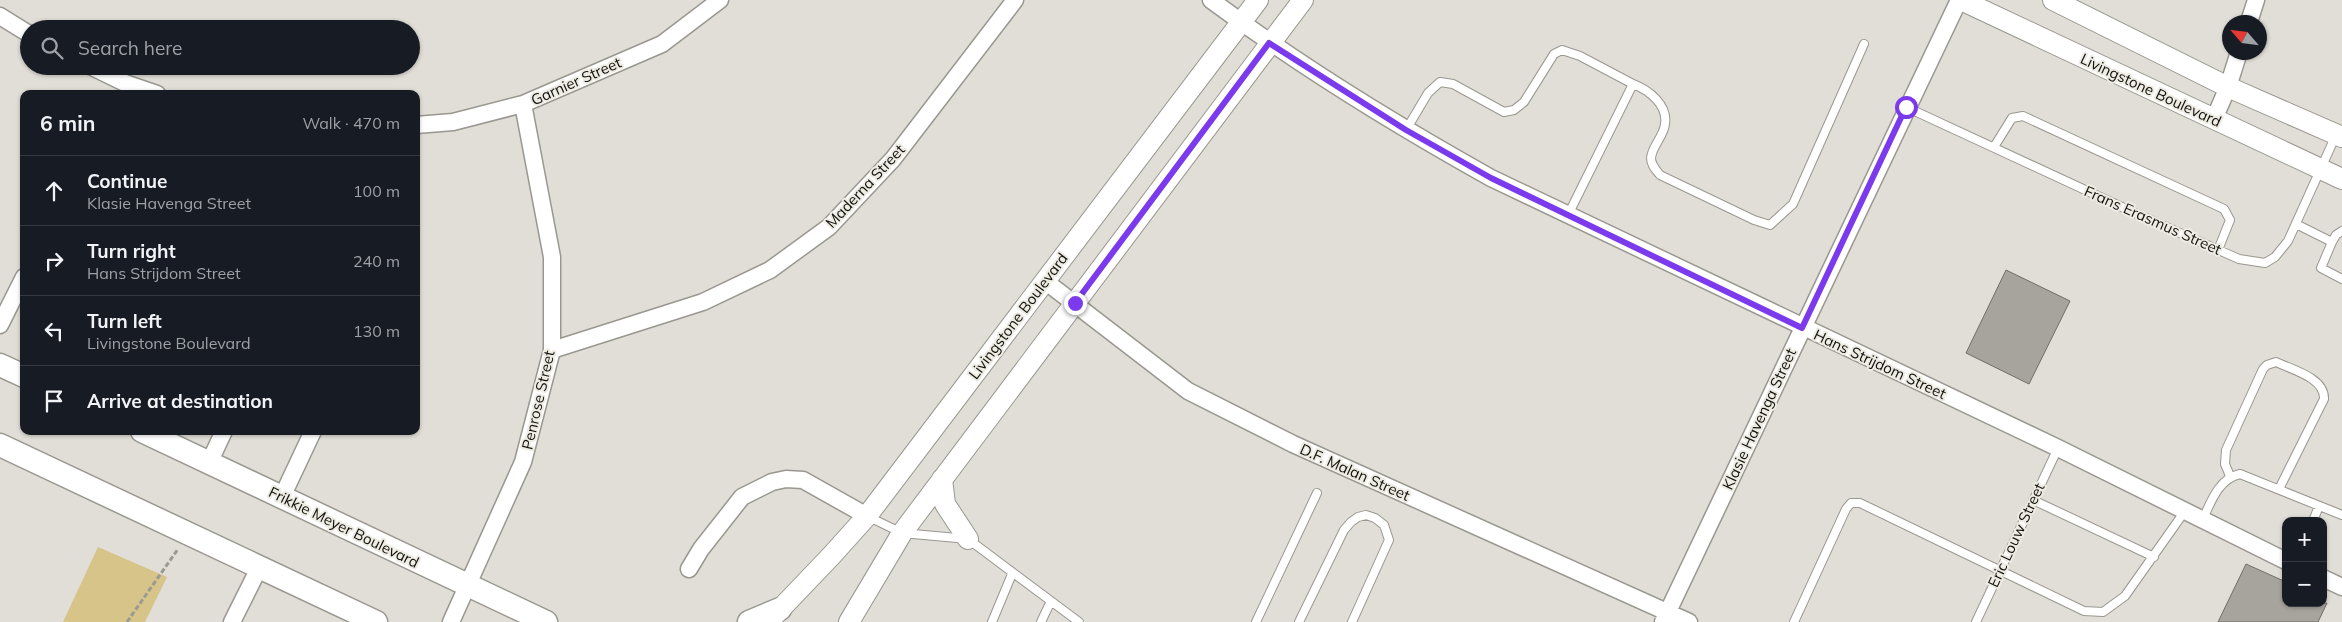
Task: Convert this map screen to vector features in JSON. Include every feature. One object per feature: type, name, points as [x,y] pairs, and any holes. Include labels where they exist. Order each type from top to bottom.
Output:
[{"type":"main road","points":[[0,365],[20,374]]},
{"type":"main road","name":"Frikkie Meyer Boulevard","points":[[151,435],[546,622]]},
{"type":"main road","points":[[0,445],[376,622]]},
{"type":"main road","points":[[749,622],[774,615]]},
{"type":"street","name":"Garnier Street","points":[[420,124],[453,122],[523,104],[662,44],[720,0]]},
{"type":"street","name":"Maderna Street","points":[[552,350],[703,302],[770,270],[829,226],[893,160],[1015,0]]},
{"type":"street","name":"Hans Strijdom Street","points":[[1211,0],[1269,43],[1406,130],[1491,178],[1802,328],[2058,448],[2282,559]]},
{"type":"street","name":"Livingstone Boulevard","points":[[774,615],[867,516],[1258,0]]},
{"type":"street","points":[[849,622],[902,533],[1303,0]]},
{"type":"street","name":"Livingstone Boulevard","points":[[1960,0],[2342,179]]},
{"type":"street","name":"Klasie Havenga Street","points":[[1665,617],[1906,107],[1960,0]]},
{"type":"street","points":[[2052,0],[2228,87],[2339,136]]},
{"type":"street","points":[[2251,15],[2256,0]]},
{"type":"street","points":[[0,16],[20,28]]},
{"type":"street","points":[[2214,119],[2228,87],[2236,60]]},
{"type":"street","points":[[109,75],[146,90]]},
{"type":"street","name":"Penrose Street","points":[[452,622],[523,462],[552,350],[552,257],[523,104]]},
{"type":"street","name":"D.F. Malan Street","points":[[1045,281],[1188,391],[1293,444],[1665,617],[1689,622]]},
{"type":"street","points":[[0,325],[20,284]]},
{"type":"street","points":[[209,462],[222,435]]},
{"type":"street","points":[[282,497],[311,435]]},
{"type":"street","points":[[689,569],[701,549],[742,497],[772,482],[786,478],[802,480],[867,516]]},
{"type":"street","points":[[942,479],[945,504],[968,539]]},
{"type":"street","points":[[232,622],[259,568]]},
{"type":"street","points":[[2327,580],[2342,587]]},
{"type":"lane","points":[[1406,130],[1428,92],[1440,82],[1453,84],[1504,112],[1514,110],[1524,102],[1554,54],[1562,50],[1580,56],[1650,93],[1658,101],[1664,112],[1665,125],[1651,158],[1654,168],[1660,175],[1713,201],[1770,225],[1793,204],[1864,44]]},
{"type":"lane","points":[[1568,215],[1633,84]]},
{"type":"lane","name":"Frans Erasmus Street","points":[[1906,107],[2218,250],[2239,259],[2265,264],[2275,257],[2288,241],[2321,169],[2339,136]]},
{"type":"lane","points":[[1994,147],[2012,118],[2023,116],[2224,209],[2230,220],[2218,250]]},
{"type":"lane","points":[[2296,224],[2332,242]]},
{"type":"lane","points":[[2342,231],[2336,235],[2332,242],[2321,268],[2342,279]]},
{"type":"lane","points":[[2230,476],[2225,464],[2226,450],[2263,369],[2266,365],[2276,362],[2317,382],[2324,394],[2324,399],[2279,489]]},
{"type":"lane","name":"Eric Louw Street","points":[[1976,622],[1999,569],[2058,448]]},
{"type":"lane","points":[[2202,520],[2217,490],[2230,476],[2240,474],[2342,516]]},
{"type":"lane","points":[[1256,622],[1317,493]]},
{"type":"lane","points":[[2033,500],[2154,557]]},
{"type":"lane","points":[[1794,622],[1846,509],[1851,503],[1860,503],[2084,611],[2103,612],[2124,596],[2154,557],[2185,511]]},
{"type":"lane","points":[[2315,517],[2319,506]]},
{"type":"lane","points":[[1299,622],[1344,530],[1358,517],[1366,515],[1375,518],[1384,525],[1389,540],[1352,622]]},
{"type":"lane","points":[[867,516],[902,533],[968,539],[1012,574],[1079,622]]},
{"type":"lane","points":[[992,622],[1012,574]]},
{"type":"lane","points":[[1041,622],[1051,601]]},
{"type":"path","points":[[127,622],[188,534]]},
{"type":"shaded area","points":[[98,547],[167,577],[145,622],[63,622]]},
{"type":"building","points":[[2006,270],[2070,301],[2029,384],[1966,353]]},
{"type":"building","points":[[2246,564],[2282,580],[2282,607],[2325,607],[2318,622],[2218,622]]},
{"type":"route","points":[[1075,303],[1269,43],[1406,130],[1491,178],[1802,328],[1906,107]]}]
